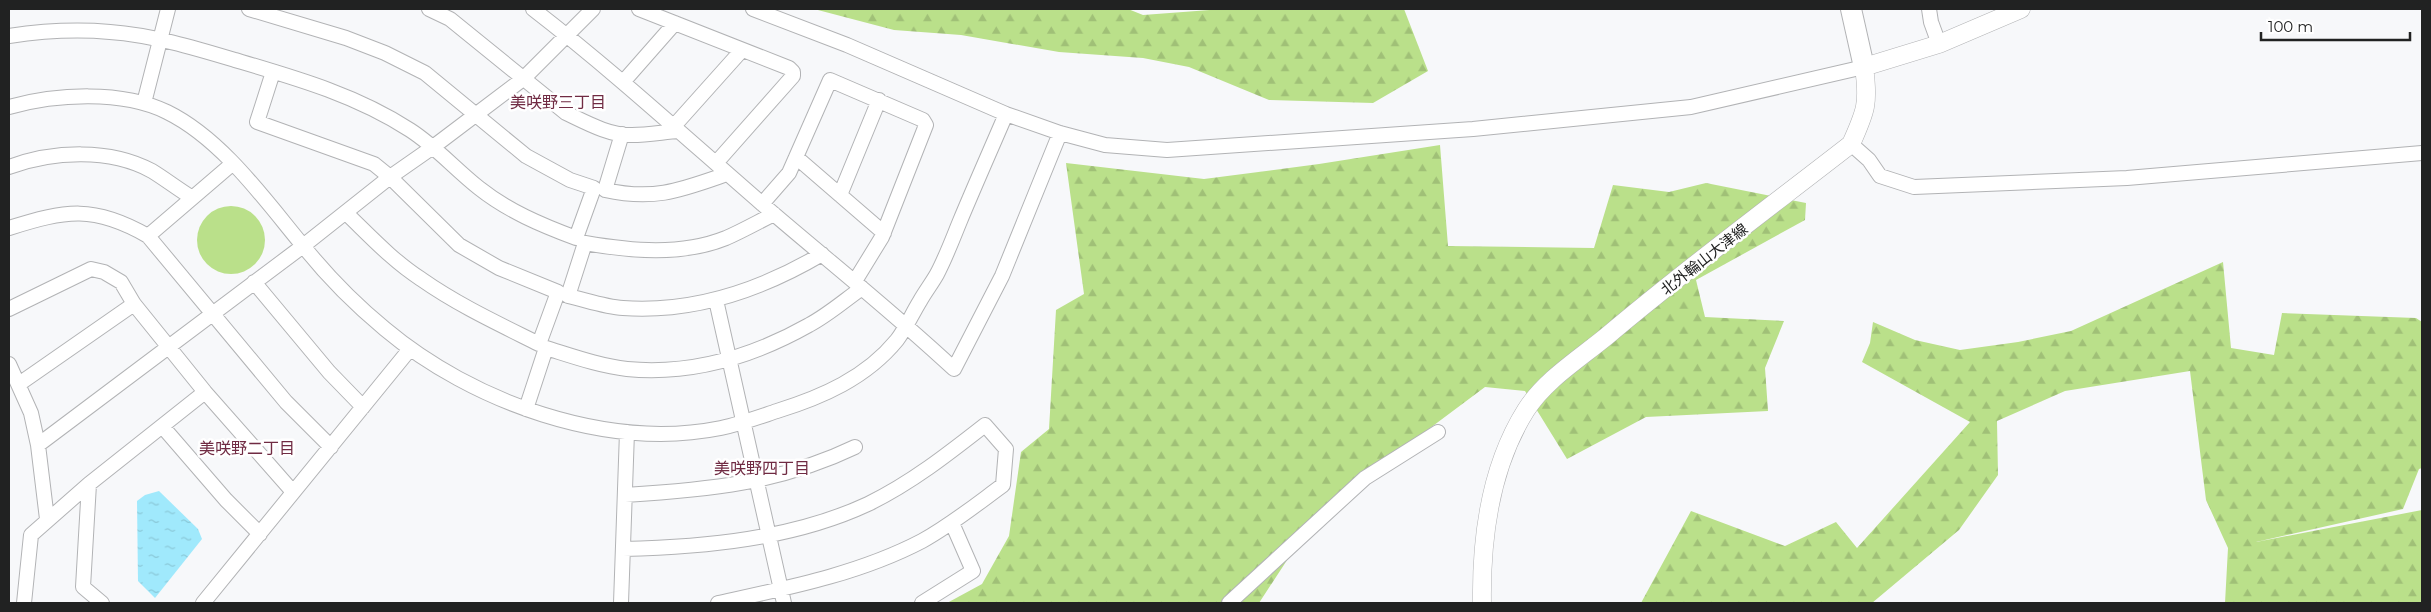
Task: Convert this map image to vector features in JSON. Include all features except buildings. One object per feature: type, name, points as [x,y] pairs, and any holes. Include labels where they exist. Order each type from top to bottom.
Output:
[{"type":"highway","points":[[1851,9],[1864,67]]},
{"type":"main road","points":[[1864,67],[1938,44],[2021,9]]},
{"type":"main road","name":"北外輪山大津線","points":[[1482,603],[1486,531],[1492,489],[1514,432],[1527,408],[1546,385],[1640,308],[1851,144],[1864,117],[1868,94],[1864,67]]},
{"type":"street","points":[[144,103],[168,9]]},
{"type":"street","points":[[248,9],[346,38],[385,53],[404,65],[425,73],[526,156],[570,180],[599,189],[626,194],[666,193],[678,191],[727,174]]},
{"type":"street","points":[[429,9],[450,19],[566,113],[587,123],[631,136],[677,128],[742,50]]},
{"type":"street","points":[[533,9],[624,81],[727,174],[906,324],[954,370],[1002,276],[1060,133]]},
{"type":"street","points":[[38,445],[303,246],[390,176],[434,147],[522,79],[568,36],[593,9]]},
{"type":"street","points":[[639,9],[792,70],[793,76],[716,163]]},
{"type":"street","points":[[753,9],[848,45],[1006,114],[1060,133],[1105,145],[1167,150],[1473,129],[1691,107],[1864,67]]},
{"type":"street","points":[[1929,9],[1938,44]]},
{"type":"street","points":[[624,81],[675,23]]},
{"type":"street","points":[[9,36],[46,31],[112,32],[160,40],[273,72],[344,95],[378,110],[434,147],[479,188],[503,204],[533,222],[580,241],[620,249],[657,251],[690,247],[724,239],[774,214]]},
{"type":"street","points":[[273,72],[257,122],[360,157],[374,164],[390,176],[459,245],[498,268],[563,294],[622,308],[669,308],[735,295],[787,275],[822,254]]},
{"type":"street","points":[[346,213],[385,252],[420,278],[458,303],[543,346],[626,369],[672,370],[730,359],[770,345],[811,324],[859,284],[884,233],[926,125],[923,120],[830,80],[789,173],[762,204]]},
{"type":"street","points":[[9,107],[57,98],[119,98],[144,103],[169,113],[209,141],[232,164],[336,283],[383,328],[442,370],[472,387],[526,408],[585,425],[627,432],[687,433],[722,428],[813,400],[846,384],[872,364],[896,340],[937,274],[1006,114]]},
{"type":"street","points":[[840,196],[879,100]]},
{"type":"street","points":[[526,408],[543,346],[599,189],[622,134]]},
{"type":"street","points":[[1851,144],[1869,160],[1880,176],[1914,187],[2127,178],[2422,154]]},
{"type":"street","points":[[9,167],[48,157],[86,155],[117,158],[151,171],[190,197]]},
{"type":"street","points":[[796,157],[884,233]]},
{"type":"street","points":[[148,236],[190,197],[232,164]]},
{"type":"street","points":[[9,228],[57,214],[101,215],[127,224],[148,236],[286,402],[331,447]]},
{"type":"street","points":[[9,310],[91,270],[104,272],[121,282],[134,304],[170,346],[205,392],[293,492]]},
{"type":"street","points":[[254,282],[329,372],[363,407]]},
{"type":"street","points":[[716,300],[783,596]]},
{"type":"street","points":[[19,384],[134,304]]},
{"type":"street","points":[[203,603],[410,349]]},
{"type":"street","points":[[9,364],[31,413],[38,445],[46,519]]},
{"type":"street","points":[[24,603],[31,535],[46,519],[205,392]]},
{"type":"street","points":[[623,549],[683,547],[768,534],[838,516],[869,503],[936,463],[984,425],[1006,449],[1003,485],[952,523],[921,541],[877,561],[783,596],[718,603]]},
{"type":"street","points":[[162,426],[226,500],[260,534]]},
{"type":"street","points":[[621,603],[627,432]]},
{"type":"street","points":[[1229,603],[1365,478],[1438,432]]},
{"type":"street","points":[[625,495],[716,488],[756,481],[826,460],[855,447]]},
{"type":"street","points":[[89,484],[83,587],[102,603]]},
{"type":"street","points":[[922,603],[973,571],[952,523]]},
{"type":"green space","points":[[814,9],[1128,9],[1143,15],[1223,9],[1404,9],[1428,71],[1373,103],[1269,100],[1189,67],[1143,58],[1059,52],[961,35],[894,30]]},
{"type":"green space","points":[[1440,145],[1448,246],[1594,248],[1613,185],[1669,192],[1706,183],[1806,203],[1805,220],[1696,280],[1705,317],[1784,321],[1765,368],[1768,411],[1646,417],[1567,459],[1525,391],[1485,387],[1319,511],[1259,603],[947,603],[982,584],[1009,536],[1021,452],[1049,429],[1056,310],[1084,294],[1066,163],[1204,179],[1319,164]]},
{"type":"green space","points":[[231,206],[244,208],[255,216],[263,227],[265,240],[263,253],[255,264],[244,272],[231,274],[218,272],[207,264],[199,253],[197,240],[199,227],[207,216],[218,208]]},
{"type":"green space","points":[[2223,262],[2231,348],[2274,355],[2282,313],[2416,318],[2422,322],[2422,468],[2419,469],[2403,509],[2256,542],[2422,510],[2422,603],[2225,603],[2228,548],[2206,500],[2190,371],[2065,391],[1997,421],[1998,475],[1959,530],[1872,603],[1641,603],[1691,511],[1785,546],[1836,522],[1857,548],[1970,422],[1862,362],[1870,343],[1873,322],[1915,340],[1960,350],[2018,342],[2071,331]]},
{"type":"water","points":[[159,491],[198,529],[202,539],[155,598],[138,581],[137,501],[145,495]]},
{"type":"district","name":"美咲野三丁目","points":[[558,102]]},
{"type":"district","name":"美咲野二丁目","points":[[247,448]]},
{"type":"district","name":"美咲野四丁目","points":[[762,468]]}]
